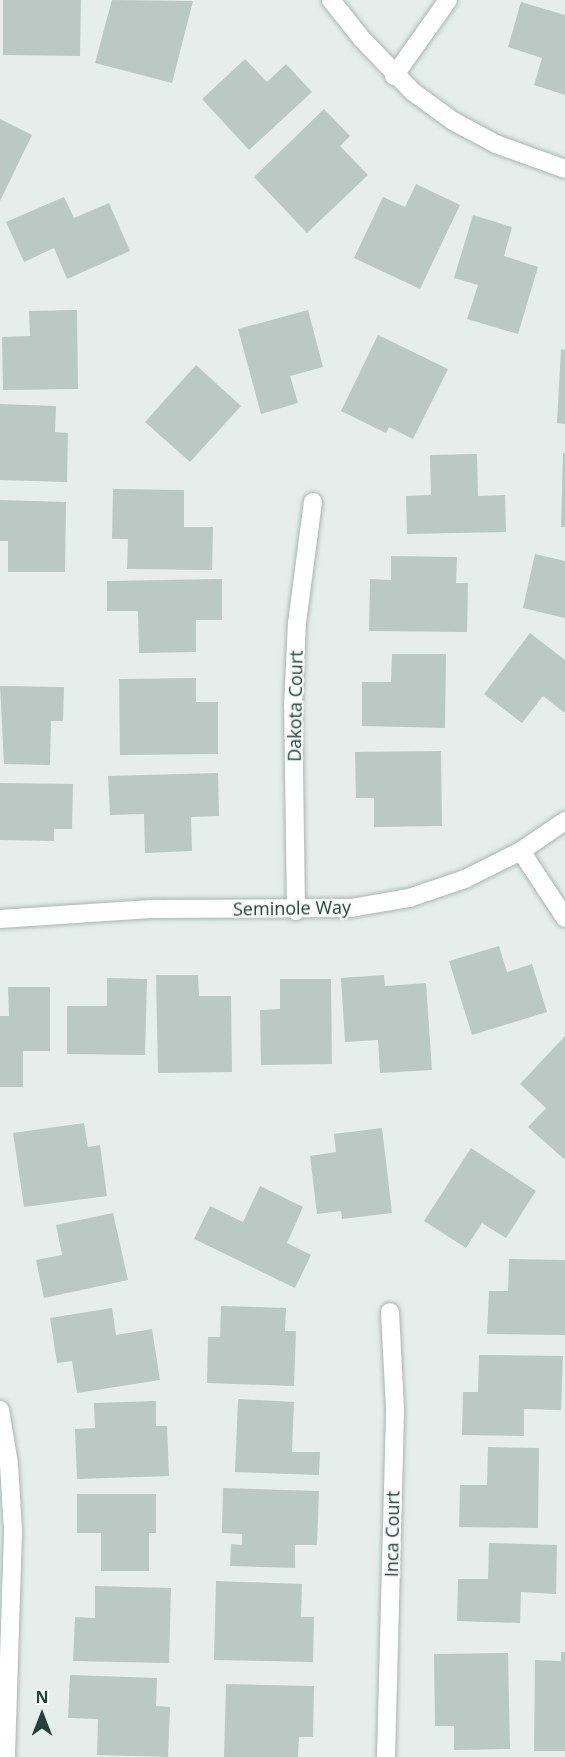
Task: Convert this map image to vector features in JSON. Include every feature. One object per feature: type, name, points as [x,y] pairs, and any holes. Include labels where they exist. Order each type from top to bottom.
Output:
[{"type":"street","points":[[331,0],[394,76],[470,130],[496,144],[565,169]]},
{"type":"street","points":[[394,76],[448,0]]},
{"type":"street","name":"Dakota Court","points":[[296,911],[293,707],[297,623],[313,502]]},
{"type":"street","name":"Seminole Way","points":[[0,919],[151,909],[296,911],[351,908],[409,898],[465,879],[521,851],[565,821]]},
{"type":"street","points":[[521,851],[565,918]]},
{"type":"street","name":"Inca Court","points":[[386,1757],[395,1408],[390,1312]]},
{"type":"street","points":[[0,1410],[14,1532],[6,1757]]},
{"type":"building","points":[[3,0],[81,0],[80,56],[3,55]]},
{"type":"building","points":[[112,0],[193,1],[172,83],[95,63]]},
{"type":"building","points":[[521,2],[565,15],[565,95],[534,85],[542,58],[508,47]]},
{"type":"building","points":[[245,59],[267,82],[286,64],[312,92],[249,150],[202,99]]},
{"type":"building","points":[[324,109],[350,136],[340,146],[368,175],[307,233],[254,177]]},
{"type":"building","points":[[0,119],[32,135],[0,201]]},
{"type":"building","points":[[416,184],[460,205],[420,289],[354,258],[383,197],[405,207]]},
{"type":"building","points":[[64,197],[74,218],[109,203],[130,251],[67,279],[54,248],[24,262],[6,222]]},
{"type":"building","points":[[473,215],[512,227],[504,256],[538,267],[518,334],[467,319],[478,285],[454,278]]},
{"type":"building","points":[[77,310],[78,389],[3,390],[2,337],[30,336],[29,311]]},
{"type":"building","points":[[308,310],[323,367],[290,376],[298,403],[261,414],[238,329]]},
{"type":"building","points":[[378,335],[448,369],[413,439],[389,427],[386,433],[341,411]]},
{"type":"building","points":[[561,349],[565,350],[565,424],[557,423]]},
{"type":"building","points":[[196,365],[241,406],[190,462],[145,422]]},
{"type":"building","points":[[0,404],[56,406],[55,432],[68,433],[67,482],[0,480]]},
{"type":"building","points":[[563,453],[565,453],[565,527],[561,527]]},
{"type":"building","points":[[477,454],[478,496],[505,495],[506,532],[407,534],[406,496],[431,495],[430,455]]},
{"type":"building","points":[[113,489],[184,490],[184,527],[213,527],[212,570],[127,569],[128,539],[112,539]]},
{"type":"building","points":[[0,500],[66,502],[65,572],[8,572],[8,541],[0,541]]},
{"type":"building","points":[[535,554],[565,561],[565,618],[523,608]]},
{"type":"building","points":[[391,556],[457,557],[456,583],[468,583],[467,632],[369,631],[370,579],[391,580]]},
{"type":"building","points":[[222,579],[222,620],[196,620],[196,652],[139,653],[138,611],[107,611],[107,581]]},
{"type":"building","points":[[530,633],[565,660],[565,713],[543,696],[522,723],[484,694]]},
{"type":"building","points":[[392,654],[446,654],[445,728],[362,726],[362,682],[391,682]]},
{"type":"building","points":[[196,678],[196,702],[218,702],[218,754],[120,755],[119,679]]},
{"type":"building","points":[[0,686],[64,687],[63,721],[51,721],[50,765],[4,764]]},
{"type":"building","points":[[441,751],[442,826],[374,827],[374,798],[356,798],[355,752]]},
{"type":"building","points":[[218,773],[219,816],[191,817],[192,851],[145,853],[144,814],[110,815],[108,776]]},
{"type":"building","points":[[0,783],[73,784],[72,829],[54,829],[54,841],[0,840]]},
{"type":"building","points":[[499,946],[507,972],[532,964],[547,1012],[472,1035],[449,961]]},
{"type":"building","points":[[156,975],[198,975],[199,996],[231,996],[232,1072],[158,1073]]},
{"type":"building","points":[[384,975],[385,986],[426,983],[432,1070],[380,1073],[378,1040],[345,1042],[341,978]]},
{"type":"building","points":[[107,978],[147,979],[145,1055],[67,1054],[67,1006],[107,1006]]},
{"type":"building","points":[[280,979],[331,979],[332,1064],[261,1065],[260,1010],[280,1009]]},
{"type":"building","points":[[8,987],[50,987],[50,1051],[23,1051],[23,1087],[0,1087],[0,1016],[9,1016]]},
{"type":"building","points":[[565,1036],[564,1159],[528,1127],[546,1108],[520,1084]]},
{"type":"building","points":[[84,1123],[88,1147],[100,1145],[107,1196],[24,1207],[13,1133]]},
{"type":"building","points":[[382,1128],[392,1213],[342,1219],[341,1211],[317,1214],[310,1156],[336,1152],[334,1134]]},
{"type":"building","points":[[471,1148],[536,1191],[506,1238],[482,1223],[466,1248],[424,1221]]},
{"type":"building","points":[[260,1186],[303,1207],[287,1243],[311,1255],[295,1288],[194,1239],[210,1206],[243,1222]]},
{"type":"building","points":[[113,1213],[128,1280],[44,1298],[36,1260],[62,1255],[56,1225]]},
{"type":"building","points":[[509,1259],[565,1260],[565,1335],[487,1334],[489,1291],[508,1291]]},
{"type":"building","points":[[221,1306],[286,1308],[285,1331],[296,1331],[294,1386],[207,1383],[208,1337],[220,1337]]},
{"type":"building","points":[[112,1308],[116,1335],[152,1329],[160,1380],[77,1393],[72,1361],[57,1363],[50,1318]]},
{"type":"building","points":[[479,1355],[563,1356],[561,1410],[524,1409],[524,1436],[462,1435],[463,1392],[478,1392]]},
{"type":"building","points":[[238,1399],[294,1402],[292,1452],[320,1452],[319,1475],[235,1472]]},
{"type":"building","points":[[156,1401],[156,1426],[167,1426],[169,1476],[77,1479],[75,1429],[95,1428],[94,1403]]},
{"type":"building","points":[[488,1447],[539,1448],[538,1528],[459,1527],[460,1485],[487,1485]]},
{"type":"building","points":[[223,1488],[319,1491],[317,1545],[295,1545],[295,1568],[230,1566],[231,1544],[242,1545],[242,1534],[222,1533]]},
{"type":"building","points":[[77,1494],[156,1494],[156,1533],[149,1533],[149,1571],[101,1571],[101,1533],[77,1533]]},
{"type":"building","points":[[489,1543],[557,1545],[556,1594],[521,1592],[520,1623],[457,1621],[458,1579],[488,1579]]},
{"type":"building","points":[[216,1581],[302,1584],[301,1617],[314,1617],[313,1662],[214,1660]]},
{"type":"building","points":[[95,1586],[171,1588],[169,1663],[73,1661],[75,1617],[95,1618]]},
{"type":"building","points":[[561,1652],[565,1652],[565,1751],[534,1751],[535,1660],[561,1661]]},
{"type":"building","points":[[508,1653],[510,1749],[454,1750],[454,1726],[435,1726],[434,1654]]},
{"type":"building","points":[[70,1675],[157,1678],[156,1706],[170,1707],[168,1757],[97,1755],[98,1719],[68,1718]]},
{"type":"building","points":[[226,1684],[314,1686],[313,1737],[299,1737],[298,1757],[224,1757]]}]
